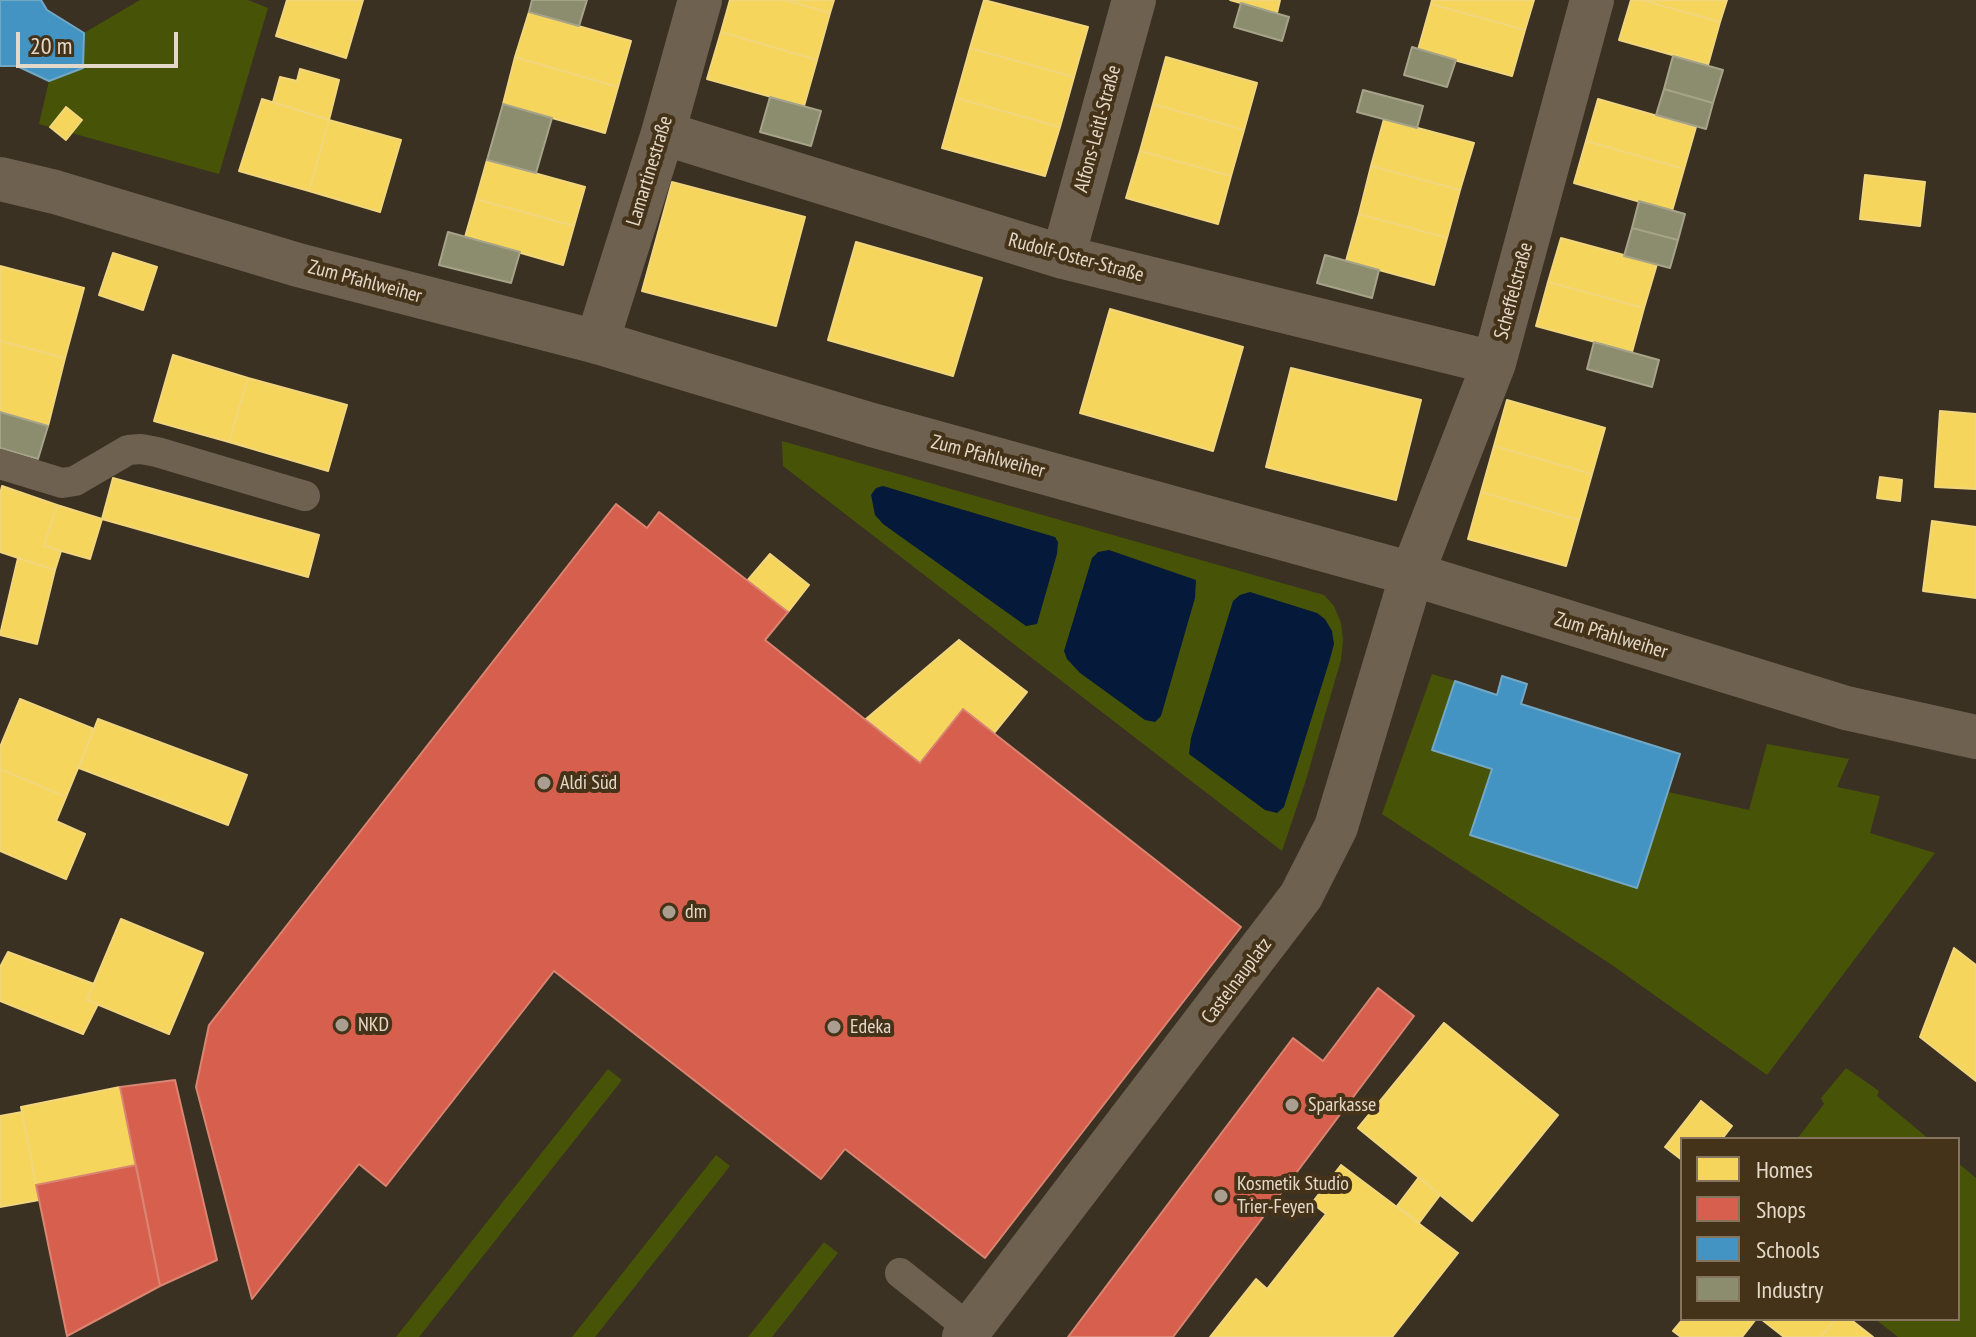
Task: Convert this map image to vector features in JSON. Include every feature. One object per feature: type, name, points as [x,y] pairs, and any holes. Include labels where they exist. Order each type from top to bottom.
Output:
[{"type":"street","name":"Lamartinestraße","points":[[597,342],[663,133],[700,0]]},
{"type":"street","name":"Alfons-Leitl-Straße","points":[[1063,257],[1134,0]]},
{"type":"street","name":"Scheffelstraße","points":[[1412,574],[1494,363],[1592,0]]},
{"type":"street","name":"Rudolf-Oster-Straße","points":[[663,133],[1063,257],[1494,363]]},
{"type":"street","name":"Zum Pfahlweiher","points":[[0,179],[55,192],[298,265],[597,342],[872,425],[1412,574],[1846,708],[1976,737]]},
{"type":"street","name":"Castelnauplatz","points":[[967,1333],[990,1307],[1301,896],[1336,827],[1412,574]]},
{"type":"lane","points":[[0,464],[62,483],[75,481],[128,450],[141,449],[305,496]]},
{"type":"lane","points":[[900,1273],[967,1333]]},
{"type":"green space","points":[[140,0],[248,0],[268,8],[219,174],[39,124],[49,81],[83,68],[84,33]]},
{"type":"green space","points":[[782,441],[1324,595],[1334,606],[1341,623],[1341,660],[1282,851],[783,466]]},
{"type":"green space","points":[[1432,674],[1455,681],[1432,750],[1492,769],[1470,835],[1636,888],[1668,792],[1749,810],[1767,744],[1849,759],[1837,787],[1880,796],[1870,833],[1935,853],[1767,1075],[1612,965],[1382,814]]},
{"type":"green space","points":[[1846,1068],[1879,1091],[1877,1096],[1927,1137],[1799,1137],[1824,1104],[1821,1098]]},
{"type":"green space","points":[[608,1069],[622,1080],[419,1337],[396,1337]]},
{"type":"green space","points":[[716,1155],[730,1166],[595,1337],[572,1337]]},
{"type":"green space","points":[[1960,1165],[1976,1178],[1976,1337],[1898,1337],[1878,1321],[1960,1321]]},
{"type":"green space","points":[[824,1242],[838,1253],[772,1337],[748,1337]]},
{"type":"water","points":[[883,486],[1055,537],[1057,554],[1037,624],[1026,626],[883,524],[875,515],[871,495],[876,488]]},
{"type":"water","points":[[1109,550],[1196,580],[1195,598],[1161,716],[1155,722],[1145,720],[1080,673],[1064,651],[1092,558],[1098,552]]},
{"type":"water","points":[[1250,592],[1317,613],[1332,631],[1334,644],[1284,807],[1277,813],[1265,810],[1189,754],[1191,738],[1233,601]]},
{"type":"building: Homes","points":[[287,0],[363,0],[346,58],[276,36]]},
{"type":"building: Homes","points":[[730,0],[785,0],[830,13],[817,60],[721,32]]},
{"type":"building: Homes","points":[[785,0],[834,0],[830,13]]},
{"type":"building: Homes","points":[[984,0],[1088,27],[1074,77],[970,48]]},
{"type":"building: Homes","points":[[1230,0],[1280,0],[1277,13]]},
{"type":"building: Homes","points":[[1432,0],[1534,0],[1525,30],[1431,4]]},
{"type":"building: Homes","points":[[1631,0],[1642,0],[1720,22],[1708,65],[1619,40]]},
{"type":"building: Homes","points":[[1642,0],[1727,0],[1720,22]]},
{"type":"building: Homes","points":[[1431,4],[1525,30],[1512,76],[1418,50]]},
{"type":"building: Homes","points":[[529,12],[631,41],[618,87],[515,57]]},
{"type":"building: Homes","points":[[721,32],[817,60],[804,106],[707,79]]},
{"type":"building: Homes","points":[[970,48],[1074,77],[1060,127],[956,98]]},
{"type":"building: Homes","points":[[515,57],[618,87],[605,133],[503,104]]},
{"type":"building: Homes","points":[[1166,57],[1257,83],[1244,130],[1153,104]]},
{"type":"building: Homes","points":[[300,69],[339,80],[329,120],[273,102],[280,77],[297,81]]},
{"type":"building: Homes","points":[[956,98],[1060,127],[1045,176],[942,148]]},
{"type":"building: Homes","points":[[262,99],[329,120],[309,191],[239,171]]},
{"type":"building: Homes","points":[[1598,99],[1696,127],[1684,169],[1586,141]]},
{"type":"building: Homes","points":[[1153,104],[1244,130],[1231,176],[1140,151]]},
{"type":"building: Homes","points":[[66,107],[82,120],[66,140],[50,127]]},
{"type":"building: Homes","points":[[1384,119],[1474,143],[1460,190],[1371,166]]},
{"type":"building: Homes","points":[[329,120],[401,140],[380,212],[309,191]]},
{"type":"building: Homes","points":[[1586,141],[1684,169],[1672,211],[1574,183]]},
{"type":"building: Homes","points":[[1140,151],[1231,176],[1218,224],[1126,198]]},
{"type":"building: Homes","points":[[487,160],[585,187],[574,226],[476,199]]},
{"type":"building: Homes","points":[[1371,166],[1460,190],[1447,238],[1359,214]]},
{"type":"building: Homes","points":[[1865,175],[1925,182],[1920,226],[1860,219]]},
{"type":"building: Homes","points":[[672,182],[805,217],[776,326],[642,291]]},
{"type":"building: Homes","points":[[476,199],[574,226],[563,265],[465,237]]},
{"type":"building: Homes","points":[[1359,214],[1447,238],[1434,285],[1346,261]]},
{"type":"building: Homes","points":[[1561,238],[1657,264],[1644,308],[1548,282]]},
{"type":"building: Homes","points":[[856,242],[982,278],[953,376],[828,340]]},
{"type":"building: Homes","points":[[113,253],[157,267],[143,310],[99,295]]},
{"type":"building: Homes","points":[[0,266],[84,288],[65,358],[0,341]]},
{"type":"building: Homes","points":[[1548,282],[1644,308],[1632,352],[1536,326]]},
{"type":"building: Homes","points":[[1110,309],[1243,347],[1213,451],[1080,413]]},
{"type":"building: Homes","points":[[0,341],[65,358],[48,426],[0,412]]},
{"type":"building: Homes","points":[[173,355],[248,378],[229,442],[154,421]]},
{"type":"building: Homes","points":[[1291,368],[1421,400],[1396,500],[1266,467]]},
{"type":"building: Homes","points":[[248,378],[347,405],[328,471],[229,442]]},
{"type":"building: Homes","points":[[1507,400],[1605,428],[1592,474],[1494,446]]},
{"type":"building: Homes","points":[[1940,411],[1976,414],[1976,489],[1935,487]]},
{"type":"building: Homes","points":[[1494,446],[1592,474],[1579,520],[1481,492]]},
{"type":"building: Homes","points":[[1880,477],[1902,480],[1900,501],[1877,498]]},
{"type":"building: Homes","points":[[113,478],[319,535],[308,577],[102,519]]},
{"type":"building: Homes","points":[[2,486],[57,505],[44,546],[61,551],[55,570],[0,552]]},
{"type":"building: Homes","points":[[1481,492],[1579,520],[1566,566],[1468,539]]},
{"type":"building: Homes","points":[[57,505],[102,519],[90,559],[44,546]]},
{"type":"building: Homes","points":[[1932,521],[1976,527],[1976,598],[1923,591]]},
{"type":"building: Homes","points":[[770,554],[809,585],[788,612],[747,581]]},
{"type":"building: Homes","points":[[18,558],[55,570],[37,644],[0,635]]},
{"type":"building: Homes","points":[[959,640],[1027,692],[994,733],[963,709],[920,763],[866,719]]},
{"type":"building: Homes","points":[[20,699],[94,729],[66,797],[0,769],[0,747]]},
{"type":"building: Homes","points":[[98,719],[247,775],[228,825],[79,768]]},
{"type":"building: Homes","points":[[0,769],[66,797],[56,821],[85,834],[66,879],[0,851]]},
{"type":"building: Homes","points":[[121,919],[203,953],[169,1034],[87,1000]]},
{"type":"building: Homes","points":[[1954,948],[1976,965],[1976,1081],[1920,1037]]},
{"type":"building: Homes","points":[[8,952],[94,984],[87,1000],[98,1004],[83,1034],[0,1001],[0,967]]},
{"type":"building: Homes","points":[[1444,1023],[1558,1115],[1472,1221],[1358,1128]]},
{"type":"building: Homes","points":[[120,1087],[136,1165],[36,1185],[21,1107]]},
{"type":"building: Homes","points":[[1701,1101],[1732,1126],[1724,1137],[1680,1137],[1680,1158],[1665,1147]]},
{"type":"building: Homes","points":[[22,1112],[39,1200],[0,1207],[0,1116]]},
{"type":"building: Homes","points":[[1341,1165],[1458,1253],[1392,1337],[1210,1337],[1256,1279],[1267,1289],[1326,1214],[1312,1203]]},
{"type":"building: Homes","points":[[1419,1177],[1440,1195],[1419,1223],[1397,1206]]},
{"type":"building: Homes","points":[[1681,1321],[1754,1321],[1742,1337],[1681,1337],[1673,1331]]},
{"type":"building: Homes","points":[[1764,1321],[1833,1321],[1821,1337],[1784,1337]]},
{"type":"building: Homes","points":[[1833,1321],[1853,1321],[1873,1337],[1821,1337]]},
{"type":"building: Shops","points":[[616,504],[647,528],[659,512],[788,612],[765,640],[920,763],[963,709],[1241,927],[985,1258],[845,1149],[821,1179],[554,971],[386,1186],[359,1164],[252,1299],[196,1087],[209,1025]]},
{"type":"building: Shops","points":[[1378,988],[1414,1016],[1173,1337],[1068,1337],[1293,1038],[1323,1061]]},
{"type":"building: Shops","points":[[175,1080],[217,1260],[160,1286],[120,1087]]},
{"type":"building: Shops","points":[[136,1165],[160,1286],[67,1336],[36,1185]]},
{"type":"building: Schools","points":[[0,0],[41,0],[47,10],[84,33],[83,68],[49,81],[17,66],[0,66]]},
{"type":"building: Schools","points":[[1502,676],[1527,684],[1521,704],[1680,754],[1637,888],[1470,835],[1492,769],[1432,750],[1455,681],[1497,695]]},
{"type":"building: Industry","points":[[532,0],[587,0],[579,26],[529,12]]},
{"type":"building: Industry","points":[[1241,3],[1289,17],[1282,41],[1234,27]]},
{"type":"building: Industry","points":[[1412,47],[1456,60],[1447,87],[1404,75]]},
{"type":"building: Industry","points":[[1673,56],[1723,70],[1713,103],[1664,89]]},
{"type":"building: Industry","points":[[1664,89],[1713,103],[1706,129],[1656,115]]},
{"type":"building: Industry","points":[[1363,90],[1423,106],[1417,128],[1357,112]]},
{"type":"building: Industry","points":[[770,97],[821,111],[811,146],[760,132]]},
{"type":"building: Industry","points":[[503,104],[552,118],[536,173],[487,160]]},
{"type":"building: Industry","points":[[1639,201],[1685,214],[1678,240],[1632,228]]},
{"type":"building: Industry","points":[[1632,228],[1678,240],[1670,268],[1624,256]]},
{"type":"building: Industry","points":[[448,232],[520,252],[511,283],[439,265]]},
{"type":"building: Industry","points":[[1325,255],[1379,270],[1372,298],[1317,283]]},
{"type":"building: Industry","points":[[1594,342],[1659,360],[1652,387],[1587,369]]},
{"type":"building: Industry","points":[[0,412],[48,426],[38,459],[0,448]]},
{"type":"place","name":"Aldi Süd","points":[[544,783]]},
{"type":"place","name":"dm","points":[[669,912]]},
{"type":"place","name":"NKD","points":[[342,1025]]},
{"type":"place","name":"Edeka","points":[[834,1027]]},
{"type":"place","name":"Sparkasse","points":[[1292,1105]]},
{"type":"place","name":"Kosmetik Studio Trier-Feyen","points":[[1221,1196]]}]
